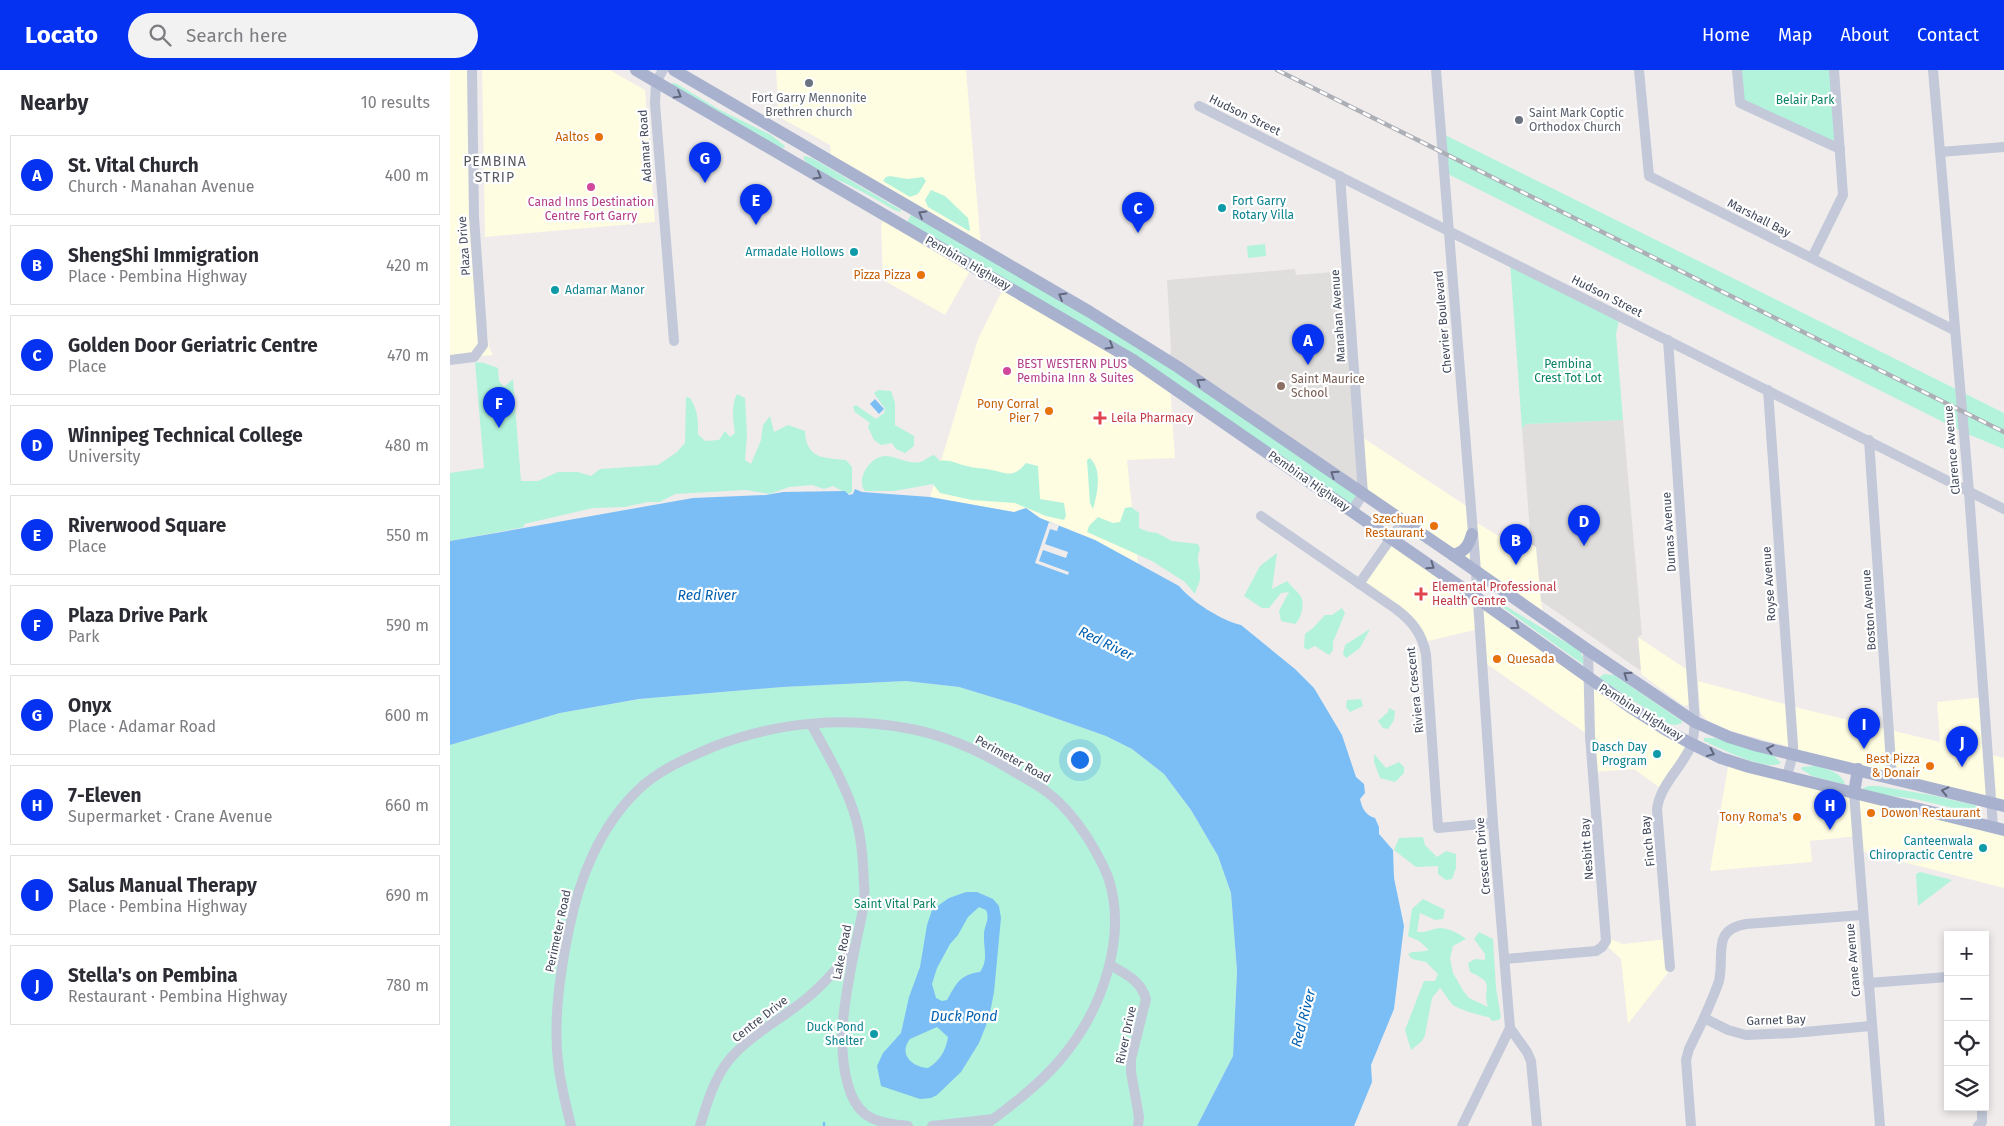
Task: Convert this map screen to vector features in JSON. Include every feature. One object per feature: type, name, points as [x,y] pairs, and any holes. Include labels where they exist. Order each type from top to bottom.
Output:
[{"type":"main road","name":"Pembina Highway","points":[[636,70],[1080,328],[1168,383],[1590,679],[1666,730],[1729,761],[1999,829]]},
{"type":"main road","name":"Pembina Highway","points":[[674,70],[1108,323],[1169,361],[1695,722],[1729,737],[1998,804]]},
{"type":"main road","points":[[1258,446],[1269,429]]},
{"type":"main road","points":[[1452,555],[1459,554],[1466,549],[1472,534]]},
{"type":"main road","points":[[1854,793],[1858,769]]},
{"type":"street","points":[[656,82],[663,70]]},
{"type":"street","name":"Chevrier Boulevard","points":[[1436,70],[1476,572]]},
{"type":"street","name":"Marshall Bay","points":[[1639,70],[1649,176],[1954,330]]},
{"type":"street","points":[[1737,70],[1740,103],[1840,149]]},
{"type":"street","points":[[1812,258],[1844,195],[1834,70]]},
{"type":"street","name":"Clarence Avenue","points":[[1933,70],[1968,492],[1999,829]]},
{"type":"street","name":"Plaza Drive","points":[[450,360],[474,357],[483,346],[474,230],[471,72]]},
{"type":"street","name":"Adamar Road","points":[[656,82],[656,130],[674,341]]},
{"type":"street","name":"Hudson Street","points":[[1199,106],[1868,440],[1968,492],[2004,508]]},
{"type":"street","points":[[1940,152],[2004,147]]},
{"type":"street","name":"Manahan Avenue","points":[[1340,176],[1364,494]]},
{"type":"street","name":"Dumas Avenue","points":[[1668,340],[1695,722]]},
{"type":"street","name":"Royse Avenue","points":[[1768,390],[1793,754],[1787,776]]},
{"type":"street","name":"Boston Avenue","points":[[1868,440],[1892,778]]},
{"type":"street","points":[[1352,511],[1364,494]]},
{"type":"street","name":"Riviera Crescent","points":[[1261,516],[1406,617],[1420,633],[1424,642],[1429,682],[1438,828],[1493,823]]},
{"type":"street","points":[[1359,584],[1403,521]]},
{"type":"street","name":"Crescent Drive","points":[[1476,572],[1493,823],[1510,1028]]},
{"type":"street","name":"Nesbitt Bay","points":[[1505,959],[1596,951],[1606,941],[1590,736],[1588,650]]},
{"type":"street","name":"Perimeter Road","points":[[571,1126],[558,1060],[558,999],[563,958],[576,899],[590,859],[604,834],[638,790],[673,766],[706,750],[744,736],[811,724],[840,722],[878,724],[911,729],[980,752],[1048,793],[1076,821],[1096,852],[1109,878],[1114,904],[1110,966],[1094,1007],[1064,1056],[1027,1092],[984,1126]]},
{"type":"street","name":"Finch Bay","points":[[1670,967],[1657,809],[1658,800],[1692,744],[1695,722]]},
{"type":"street","name":"Lake Road","points":[[811,724],[847,793],[857,821],[862,854],[865,886],[862,915],[845,1005],[842,1050],[845,1075],[851,1096],[865,1114],[888,1124],[908,1126]]},
{"type":"street","name":"Crane Avenue","points":[[1854,793],[1862,915],[1880,1126]]},
{"type":"street","points":[[1691,1126],[1686,1060],[1719,981],[1723,936],[1732,927],[1746,924],[1862,915]]},
{"type":"street","name":"Centre Drive","points":[[700,1126],[714,1085],[730,1059],[750,1040],[806,999],[827,980],[856,946]]},
{"type":"street","name":"River Drive","points":[[1110,966],[1139,984],[1146,999],[1131,1059],[1131,1072],[1139,1117],[1138,1126]]},
{"type":"street","points":[[1868,984],[1944,977]]},
{"type":"street","name":"Garnet Bay","points":[[1704,1018],[1728,1030],[1746,1035],[1871,1026]]},
{"type":"street","points":[[1462,1126],[1510,1028],[1531,1061],[1537,1126]]},
{"type":"street","points":[[1978,1126],[1982,1122],[1982,1111]]},
{"type":"street","points":[[932,1126],[994,1118]]},
{"type":"shaded area","points":[[450,70],[470,70],[477,246],[489,347],[493,355],[450,359]]},
{"type":"shaded area","points":[[482,70],[610,70],[645,90],[655,222],[485,237]]},
{"type":"shaded area","points":[[776,70],[966,70],[981,247],[831,159],[830,145],[779,117]]},
{"type":"shaded area","points":[[885,215],[973,266],[945,315],[883,280],[881,226]]},
{"type":"shaded area","name":"Saint Maurice School","points":[[1295,269],[1296,275],[1347,271],[1364,493],[1169,361],[1171,350],[1167,280]]},
{"type":"shaded area","points":[[1005,285],[1170,385],[1175,458],[1127,460],[1138,563],[1095,540],[1040,518],[1026,509],[1014,512],[930,497],[978,339]]},
{"type":"shaded area","points":[[1623,420],[1642,635],[1638,637],[1641,671],[1541,601],[1536,547],[1531,544],[1522,429],[1526,424]]},
{"type":"shaded area","points":[[1359,435],[1471,509],[1471,519],[1521,550],[1531,544],[1536,547],[1543,618],[1364,493]]},
{"type":"shaded area","points":[[1391,538],[1692,744],[1663,790],[1634,769],[1593,772],[1590,736],[1481,660],[1479,629],[1424,642],[1420,633],[1359,584]]},
{"type":"shaded area","points":[[1638,637],[1689,671],[1690,702],[1688,705],[1684,706],[1641,674]]},
{"type":"shaded area","points":[[1698,681],[1940,742],[1937,702],[1984,697],[1988,754],[2004,758],[2004,806],[1841,766],[1787,746],[1731,731],[1708,721],[1702,715],[1700,711]]},
{"type":"shaded area","points":[[1729,761],[2004,830],[2004,888],[1860,851],[1859,836],[1810,841],[1812,862],[1710,871]]},
{"type":"shaded area","points":[[1608,938],[1623,944],[1668,939],[1671,969],[1628,1024],[1621,959],[1609,948]]},
{"type":"green space","name":"Belair Park","points":[[1737,70],[1834,70],[1840,149],[1740,103]]},
{"type":"green space","points":[[673,83],[720,110],[771,135],[785,146],[784,148],[779,147],[671,84]]},
{"type":"green space","points":[[1441,133],[2004,413],[2004,449],[1963,432],[1444,172]]},
{"type":"green space","points":[[803,157],[812,158],[901,210],[900,212],[848,184],[817,170],[806,162]]},
{"type":"green space","points":[[886,177],[907,179],[923,177],[926,181],[918,194],[910,197],[883,181]]},
{"type":"green space","points":[[931,190],[945,196],[968,218],[969,231],[928,207],[925,200]]},
{"type":"green space","points":[[914,209],[981,247],[1364,493],[1352,511],[1170,385],[905,226]]},
{"type":"green space","points":[[1265,244],[1266,256],[1248,258],[1247,246]]},
{"type":"green space","name":"Pembina Crest Tot Lot","points":[[1510,261],[1620,316],[1616,334],[1623,420],[1526,424],[1522,429]]},
{"type":"green space","points":[[475,362],[498,368],[499,381],[504,387],[513,379],[521,481],[538,481],[558,472],[578,472],[591,476],[600,469],[658,465],[677,452],[685,443],[686,397],[690,398],[695,407],[698,420],[698,434],[705,441],[719,440],[725,431],[730,437],[735,433],[733,408],[737,394],[745,398],[747,435],[745,460],[751,464],[761,440],[763,425],[770,416],[774,432],[788,425],[805,431],[806,440],[813,452],[830,459],[846,460],[852,467],[852,492],[848,494],[833,486],[824,489],[812,485],[789,487],[770,494],[745,490],[675,494],[660,502],[648,502],[624,507],[593,508],[524,524],[524,527],[450,541],[450,473],[484,468]]},
{"type":"green space","points":[[878,390],[891,391],[895,403],[895,425],[914,436],[914,446],[905,453],[896,449],[892,443],[881,445],[874,440],[868,427],[870,423],[855,412],[853,407],[856,405],[876,419],[884,413],[885,409],[874,393]]},
{"type":"green space","points":[[934,455],[940,461],[950,461],[1008,474],[1017,472],[1026,463],[1038,466],[1040,499],[1064,503],[1066,516],[1064,520],[1046,516],[1015,503],[972,500],[940,493],[933,484],[894,491],[865,491],[862,486],[863,475],[866,469],[880,457],[889,456],[916,463]]},
{"type":"green space","points":[[1090,458],[1097,469],[1098,476],[1093,509],[1090,503],[1087,460]]},
{"type":"green space","points":[[1131,507],[1139,513],[1139,528],[1157,533],[1172,541],[1198,544],[1200,549],[1198,561],[1200,578],[1195,594],[1185,582],[1152,561],[1087,532],[1089,526],[1098,517],[1113,523],[1120,522],[1125,508]]},
{"type":"green space","points":[[1277,553],[1272,589],[1287,581],[1301,597],[1303,604],[1302,612],[1295,624],[1281,621],[1279,611],[1289,592],[1281,593],[1269,608],[1262,608],[1244,596],[1260,566]]},
{"type":"green space","points":[[1491,599],[1579,650],[1583,657],[1584,665]]},
{"type":"green space","points":[[1342,608],[1345,613],[1333,642],[1333,650],[1329,655],[1315,646],[1307,650],[1304,647],[1305,634],[1325,615],[1332,615]]},
{"type":"green space","points":[[1370,629],[1360,648],[1346,658],[1343,654],[1345,645]]},
{"type":"green space","points":[[1604,674],[1614,675],[1682,721],[1682,723],[1676,725],[1669,724],[1599,678]]},
{"type":"green space","name":"Saint Vital Park","points":[[906,681],[959,687],[1018,705],[1106,736],[1132,749],[1164,774],[1191,810],[1218,856],[1231,893],[1237,971],[1233,1056],[1197,1126],[450,1126],[450,745],[560,713],[640,699],[783,687]]},
{"type":"green space","points":[[1361,699],[1363,706],[1350,712],[1346,707],[1347,700]]},
{"type":"green space","points":[[1389,708],[1395,711],[1394,720],[1388,729],[1383,728],[1378,721],[1388,712]]},
{"type":"green space","points":[[1704,738],[1715,738],[1772,754],[1781,763],[1774,765],[1754,762],[1704,741]]},
{"type":"green space","points":[[1374,754],[1386,768],[1399,762],[1404,767],[1404,773],[1395,782],[1380,778],[1374,762]]},
{"type":"green space","points":[[1815,766],[1836,773],[1845,783],[1812,776],[1801,769],[1802,767]]},
{"type":"green space","points":[[1868,786],[1931,795],[1974,805],[1979,810],[1970,812],[1915,799],[1878,794],[1862,789]]},
{"type":"green space","points":[[1423,837],[1425,845],[1437,857],[1446,851],[1456,854],[1456,868],[1452,879],[1446,880],[1438,874],[1438,866],[1416,867],[1394,850],[1399,838]]},
{"type":"green space","points":[[1920,872],[1952,880],[1918,906],[1916,874]]},
{"type":"green space","points":[[1423,899],[1445,910],[1443,919],[1435,920],[1420,913],[1417,932],[1441,928],[1448,929],[1466,939],[1453,946],[1450,958],[1453,973],[1469,998],[1488,1007],[1486,983],[1479,976],[1470,972],[1468,963],[1475,959],[1485,960],[1485,954],[1474,939],[1479,932],[1493,939],[1496,988],[1501,1017],[1499,1020],[1492,1021],[1489,1017],[1455,1006],[1440,988],[1432,998],[1425,1035],[1422,1041],[1411,1050],[1405,1030],[1424,981],[1435,981],[1438,974],[1426,962],[1412,959],[1408,954],[1429,950],[1419,941],[1408,936],[1412,909]]},
{"type":"water","points":[[875,399],[884,409],[879,414],[870,404]]},
{"type":"water","name":"Red River","points":[[855,489],[862,492],[930,497],[1014,512],[1026,508],[1040,518],[1095,540],[1179,586],[1207,610],[1241,625],[1295,669],[1314,688],[1342,735],[1356,777],[1364,784],[1365,793],[1360,799],[1363,808],[1366,813],[1375,818],[1379,827],[1379,834],[1393,850],[1394,878],[1404,926],[1394,1009],[1371,1065],[1372,1082],[1354,1126],[1197,1126],[1233,1056],[1237,971],[1231,893],[1218,856],[1191,810],[1164,774],[1132,749],[1106,736],[1018,705],[959,687],[906,681],[783,687],[639,699],[560,713],[450,745],[450,541],[693,498],[766,495],[783,492],[845,491],[849,495],[853,494]]},
{"type":"water","name":"Duck Pond","points":[[966,892],[977,892],[993,899],[999,906],[1001,918],[994,992],[989,1018],[979,1043],[961,1072],[937,1095],[931,1098],[920,1099],[881,1086],[877,1066],[883,1053],[901,1033],[909,997],[920,967],[927,925],[932,910],[949,898]],"holes":[[[979,907],[986,910],[988,916],[984,933],[985,958],[983,967],[980,972],[967,975],[959,981],[947,1000],[942,1001],[936,998],[932,984],[937,968],[968,917]],[[937,1027],[948,1037],[942,1055],[936,1062],[928,1068],[917,1065],[908,1059],[906,1050],[910,1039]]]},
{"type":"pier","points":[[1049,522],[1059,525],[1057,531],[1050,529],[1045,544],[1068,552],[1066,558],[1043,550],[1039,561],[1069,572],[1068,575],[1035,563]]},
{"type":"railway","points":[[1277,70],[2004,432]]},
{"type":"place","name":"Fort Garry Mennonite Brethren church","points":[[809,83]]},
{"type":"place","name":"Saint Mark Coptic Orthodox Church","points":[[1519,120]]},
{"type":"place","name":"Aaltos","points":[[599,137]]},
{"type":"place","name":"Onyx","points":[[705,183]]},
{"type":"place","name":"Canad Inns Destination Centre Fort Garry","points":[[591,187]]},
{"type":"place","name":"Fort Garry Rotary Villa","points":[[1222,208]]},
{"type":"place","name":"Riverwood Square","points":[[756,225]]},
{"type":"place","name":"Golden Door Geriatric Centre","points":[[1138,233]]},
{"type":"place","name":"Armadale Hollows","points":[[854,252]]},
{"type":"place","name":"Pizza Pizza","points":[[921,275]]},
{"type":"place","name":"Adamar Manor","points":[[555,290]]},
{"type":"place","name":"St. Vital Church","points":[[1308,365]]},
{"type":"place","name":"BEST WESTERN PLUS Pembina Inn & Suites","points":[[1007,371]]},
{"type":"place","name":"Saint Maurice School","points":[[1281,386]]},
{"type":"place","name":"Pony Corral Pier 7","points":[[1049,411]]},
{"type":"place","name":"Leila Pharmacy","points":[[1100,418]]},
{"type":"place","name":"Plaza Drive Park","points":[[499,428]]},
{"type":"place","name":"Szechuan Restaurant","points":[[1434,526]]},
{"type":"place","name":"Winnipeg Technical College","points":[[1584,546]]},
{"type":"place","name":"ShengShi Immigration","points":[[1516,565]]},
{"type":"place","name":"Elemental Professional Health Centre","points":[[1421,594]]},
{"type":"place","name":"Quesada","points":[[1497,659]]},
{"type":"place","name":"Salus Manual Therapy","points":[[1864,749]]},
{"type":"place","name":"Dasch Day Program","points":[[1657,754]]},
{"type":"place","name":"Best Pizza & Donair","points":[[1930,766]]},
{"type":"place","name":"Stella's on Pembina","points":[[1962,767]]},
{"type":"place","name":"Dowon Restaurant","points":[[1871,813]]},
{"type":"place","name":"Tony Roma's","points":[[1797,817]]},
{"type":"place","name":"7-Eleven","points":[[1830,830]]},
{"type":"place","name":"Canteenwala Chiropractic Centre","points":[[1983,848]]},
{"type":"place","name":"Duck Pond Shelter","points":[[874,1034]]},
{"type":"district","name":"PEMBINA STRIP","points":[[495,169]]}]
